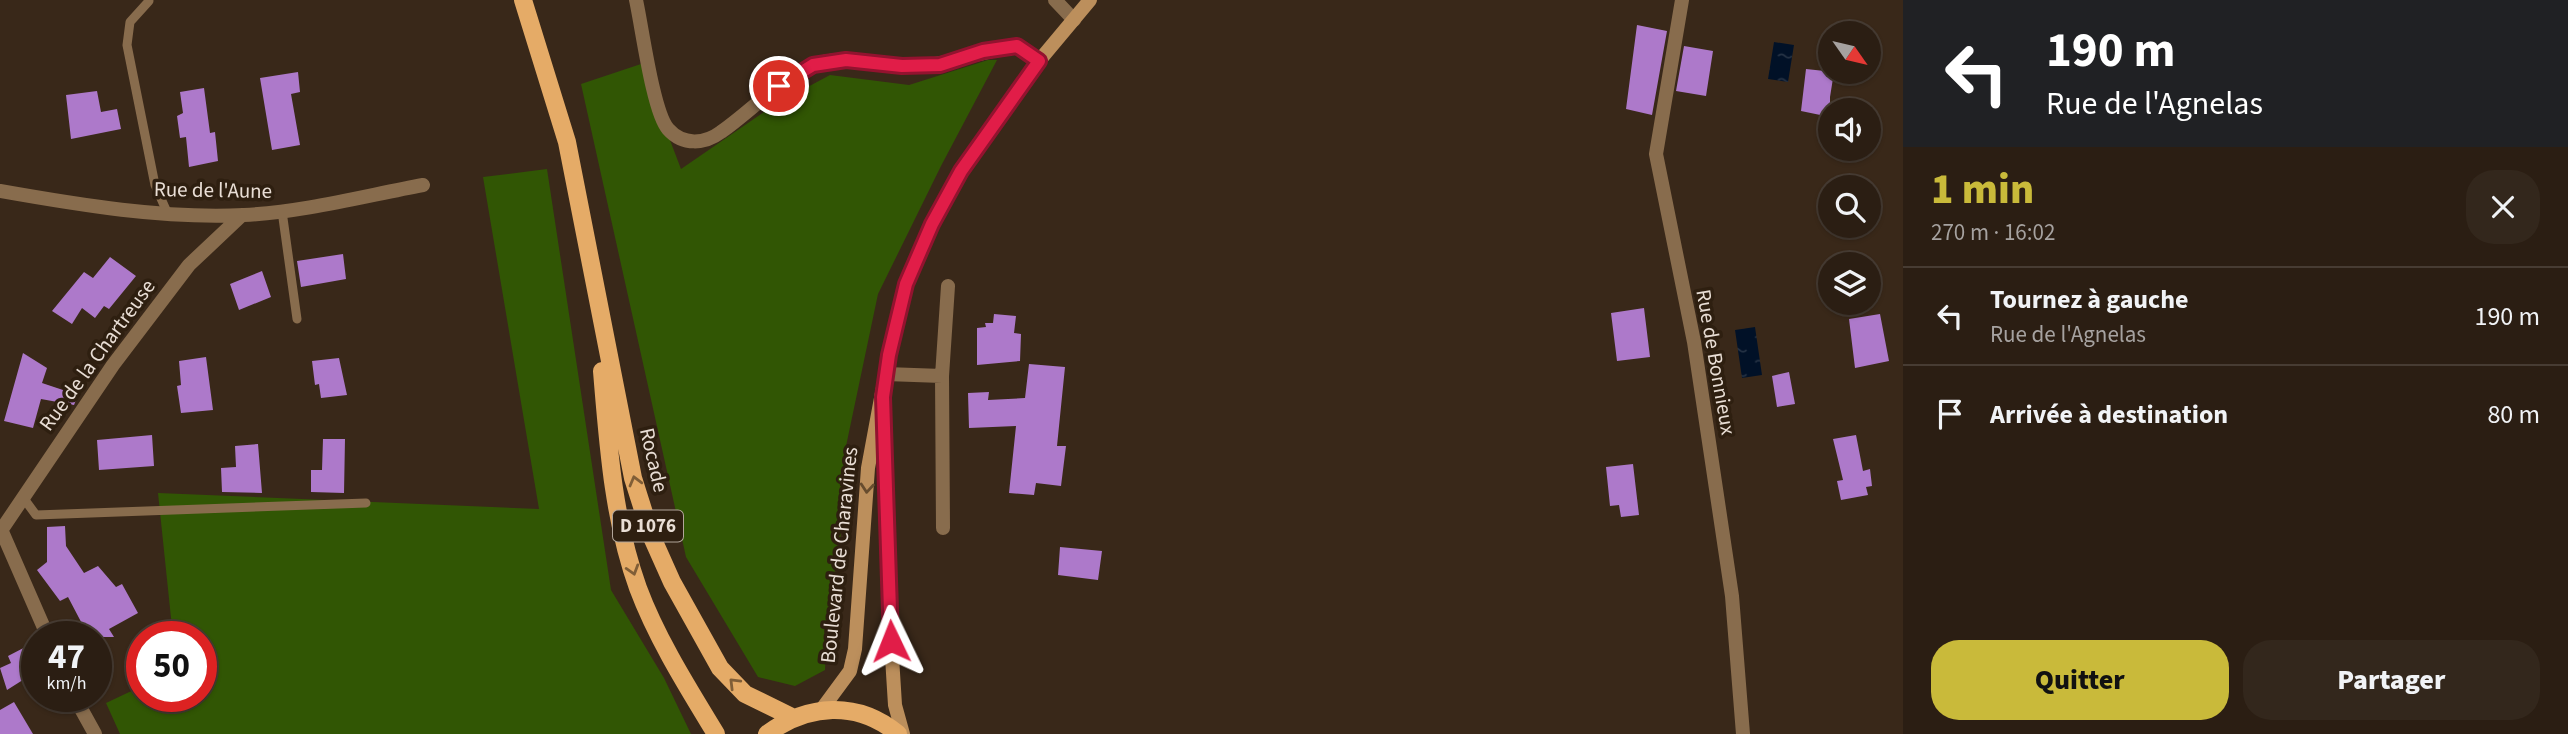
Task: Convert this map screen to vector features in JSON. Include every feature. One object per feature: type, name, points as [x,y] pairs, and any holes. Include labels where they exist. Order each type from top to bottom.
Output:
[{"type":"main road","name":"Rocade","points":[[523,0],[547,68],[567,142],[633,478],[650,535],[703,642],[734,685],[759,702],[792,717]]},
{"type":"main road","name":"Boulevard de Charavines","points":[[822,709],[850,671],[855,649],[868,468],[906,284],[932,224],[961,171],[1039,61],[1090,0]]},
{"type":"main road","name":"Rocade","points":[[594,284],[608,435],[628,554],[653,621],[716,734]]},
{"type":"main road","name":"Boulevard de Charavines","points":[[883,397],[891,641],[895,705],[900,734]]},
{"type":"main road","name":"Boulevard de Charavines","points":[[767,734],[792,717],[822,709],[844,709],[866,714],[900,734]]},
{"type":"street","points":[[636,0],[658,101],[667,128],[679,139],[699,143],[719,134],[763,97],[813,65],[846,60],[902,66],[940,65],[983,51],[1017,46],[1039,61]]},
{"type":"street","points":[[1055,0],[1074,20]]},
{"type":"street","name":"Rue de Bonnieux","points":[[1682,0],[1656,154],[1694,342],[1732,596],[1743,734]]},
{"type":"street","name":"Rue de l'Aune","points":[[0,191],[65,202],[167,212],[242,215],[282,212],[424,185]]},
{"type":"street","name":"Rue de la Chartreuse","points":[[1,530],[113,365],[189,265],[242,215]]},
{"type":"street","points":[[943,528],[942,376],[948,286]]},
{"type":"street","points":[[886,374],[942,376]]},
{"type":"street","points":[[1,530],[41,621]]},
{"type":"street","points":[[83,712],[95,734]]},
{"type":"lane","points":[[149,1],[130,22],[127,45],[155,185],[167,212]]},
{"type":"lane","points":[[282,212],[297,319]]},
{"type":"lane","points":[[22,496],[36,515],[366,503]]},
{"type":"green space","points":[[988,60],[997,60],[878,294],[845,451],[845,507],[827,625],[825,670],[795,686],[758,677],[686,557],[581,84],[641,64],[681,169],[774,105],[830,75],[909,85]]},
{"type":"green space","points":[[547,169],[611,590],[664,678],[691,734],[120,734],[110,712],[112,700],[126,694],[126,712],[217,712],[217,621],[171,621],[158,493],[539,509],[483,177]]},
{"type":"water","points":[[1774,42],[1794,45],[1788,82],[1768,79]]},
{"type":"water","points":[[1755,327],[1762,375],[1742,378],[1735,330]]},
{"type":"building","points":[[1637,25],[1667,31],[1652,115],[1626,109]]},
{"type":"building","points":[[1684,46],[1713,51],[1706,96],[1676,91]]},
{"type":"building","points":[[1806,69],[1818,70],[1818,84],[1832,84],[1830,98],[1818,98],[1818,115],[1801,111]]},
{"type":"building","points":[[298,72],[300,92],[291,94],[300,145],[272,150],[260,78]]},
{"type":"building","points":[[204,88],[210,133],[215,132],[218,161],[189,167],[186,137],[180,138],[177,116],[183,113],[180,92]]},
{"type":"building","points":[[97,91],[101,112],[117,109],[121,129],[71,139],[66,95]]},
{"type":"building","points":[[343,254],[346,279],[301,287],[297,261]]},
{"type":"building","points":[[110,257],[136,276],[109,309],[104,306],[95,318],[82,308],[72,324],[52,311],[84,272],[93,278]]},
{"type":"building","points":[[262,271],[271,297],[239,310],[230,284]]},
{"type":"building","points":[[1644,308],[1650,357],[1617,361],[1611,313]]},
{"type":"building","points":[[994,314],[1016,316],[1014,333],[1021,334],[1020,361],[977,365],[977,328],[986,327],[985,323],[993,323]]},
{"type":"building","points":[[1880,315],[1889,361],[1855,368],[1849,319]]},
{"type":"building","points":[[23,353],[47,368],[42,383],[78,395],[74,405],[41,399],[33,428],[4,421]]},
{"type":"building","points":[[206,357],[213,410],[181,413],[177,386],[181,385],[179,361]]},
{"type":"building","points":[[339,358],[347,395],[321,398],[319,384],[315,385],[312,361]]},
{"type":"building","points":[[1029,364],[1065,367],[1057,446],[1066,446],[1061,486],[1036,483],[1034,495],[1009,493],[1016,426],[969,428],[968,393],[989,392],[988,400],[1025,398]]},
{"type":"building","points":[[1789,372],[1795,404],[1777,407],[1772,376]]},
{"type":"building","points":[[152,435],[154,466],[99,470],[97,440]]},
{"type":"building","points":[[1856,435],[1863,471],[1870,469],[1872,486],[1866,487],[1868,495],[1841,500],[1837,481],[1843,480],[1833,439]]},
{"type":"building","points":[[323,439],[345,439],[344,493],[311,492],[311,470],[322,470]]},
{"type":"building","points":[[258,444],[262,493],[222,492],[221,468],[236,467],[235,446]]},
{"type":"building","points":[[1633,464],[1639,515],[1621,517],[1619,505],[1610,506],[1606,467]]},
{"type":"building","points":[[65,526],[66,546],[84,573],[98,566],[116,587],[122,584],[138,613],[112,627],[112,621],[81,621],[68,597],[60,601],[37,570],[47,562],[47,527]]},
{"type":"building","points":[[1060,547],[1102,551],[1098,580],[1058,575]]},
{"type":"building","points":[[21,649],[21,681],[7,690],[0,668],[11,663],[8,656]]},
{"type":"building","points":[[14,702],[33,734],[0,734],[0,710]]},
{"type":"route","points":[[779,86],[813,65],[846,60],[902,66],[940,65],[983,51],[1017,46],[1039,61],[961,171],[932,224],[906,284],[889,355],[883,397],[891,641]]}]
